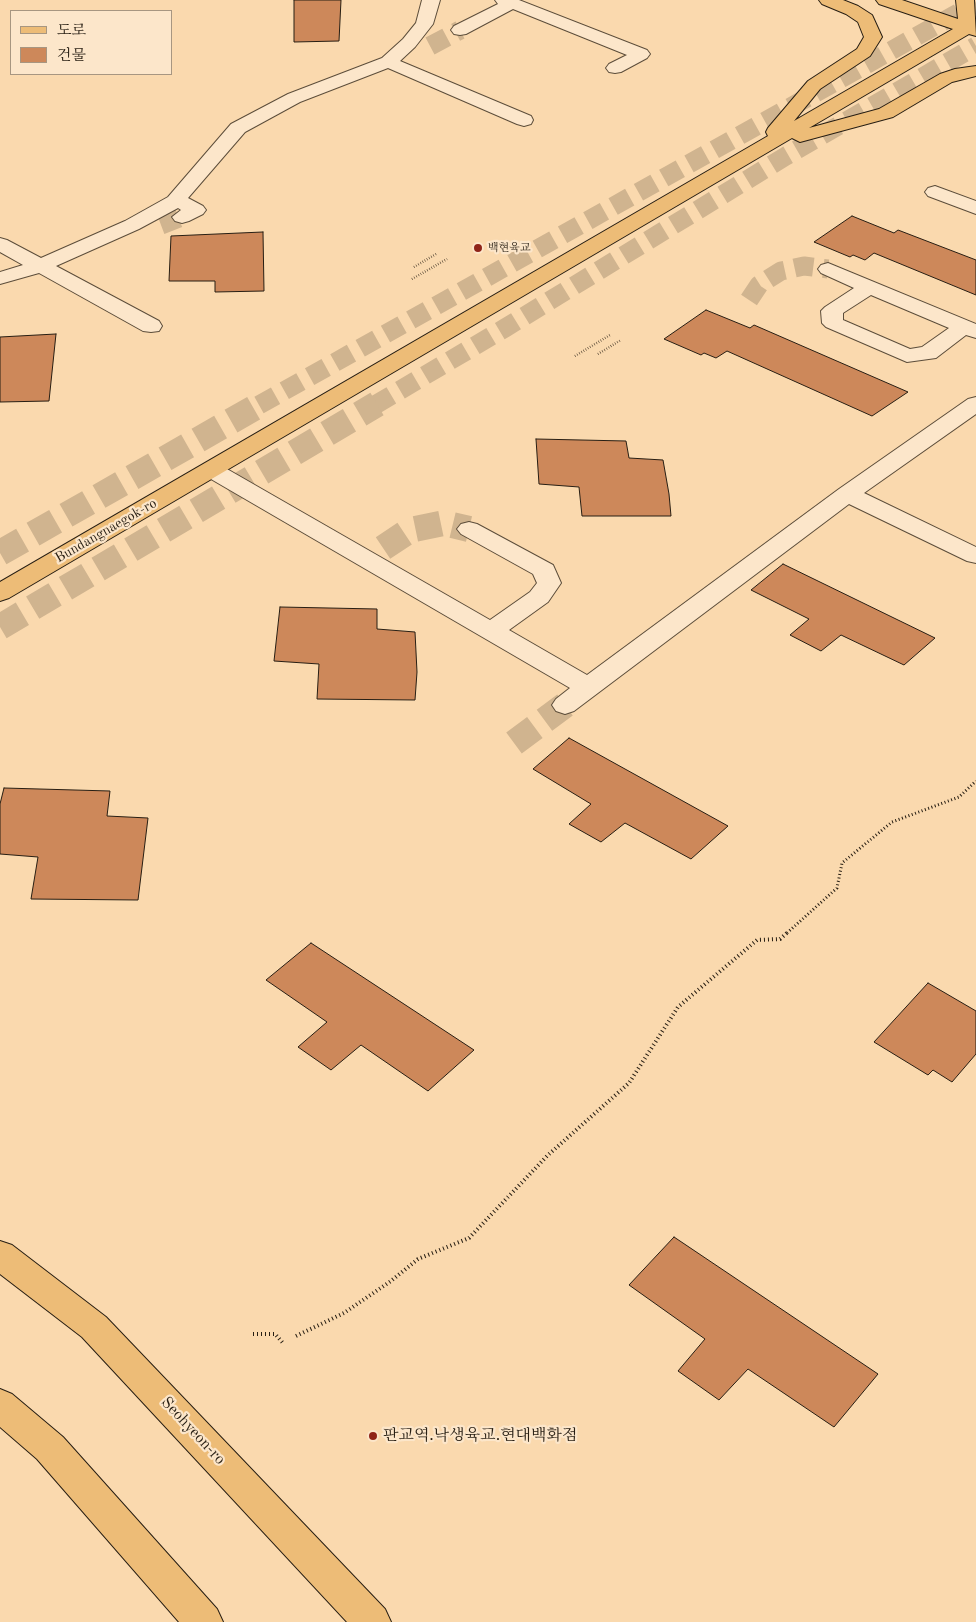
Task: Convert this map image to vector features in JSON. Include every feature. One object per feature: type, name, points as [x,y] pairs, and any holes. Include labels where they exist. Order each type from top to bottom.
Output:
[{"type":"main road","points":[[763,146],[814,85],[864,52],[873,37],[866,19],[852,10],[828,0]]},
{"type":"main road","points":[[885,0],[973,29]]},
{"type":"main road","points":[[965,0],[973,29]]},
{"type":"main road","name":"Bundangnaegok-ro","points":[[0,593],[763,146],[973,29]]},
{"type":"main road","points":[[763,146],[886,113],[946,78],[961,73],[976,72]]},
{"type":"main road","name":"Seohyeon-ro","points":[[0,1255],[94,1327],[372,1622]]},
{"type":"main road","points":[[0,1405],[50,1448],[204,1622]]},
{"type":"lane","points":[[0,278],[40,265],[132,225],[179,209],[238,128],[294,98],[388,62],[409,43],[424,24],[431,0]]},
{"type":"lane","points":[[460,30],[508,2],[641,54],[615,68]]},
{"type":"lane","points":[[388,62],[524,120]]},
{"type":"lane","points":[[935,192],[976,208]]},
{"type":"lane","points":[[0,244],[151,326]]},
{"type":"lane","points":[[828,269],[970,329]]},
{"type":"lane","points":[[869,286],[832,311],[832,324],[908,356],[928,353],[970,329]]},
{"type":"lane","points":[[565,705],[848,494],[976,404]]},
{"type":"lane","points":[[212,470],[588,687]]},
{"type":"lane","points":[[848,494],[976,556]]},
{"type":"lane","points":[[469,529],[544,570],[549,583],[539,597],[490,632]]},
{"type":"path","points":[[414,267],[436,254]]},
{"type":"path","points":[[412,279],[447,259]]},
{"type":"path","points":[[575,356],[610,335]]},
{"type":"path","points":[[598,354],[621,340]]},
{"type":"path","points":[[296,1336],[344,1313],[391,1281],[418,1258],[469,1238],[548,1155],[629,1084],[678,1007],[757,940],[780,939],[837,888],[842,863],[892,822],[959,797],[976,781]]},
{"type":"path","points":[[253,1334],[275,1334],[283,1343]]},
{"type":"building","points":[[294,0],[341,0],[339,41],[294,42]]},
{"type":"building","points":[[852,216],[894,233],[898,230],[976,260],[976,295],[874,253],[865,260],[853,255],[850,257],[814,242]]},
{"type":"building","points":[[263,232],[264,291],[215,292],[215,281],[169,281],[171,236]]},
{"type":"building","points":[[706,310],[750,328],[754,325],[908,392],[872,416],[727,351],[716,358],[704,353],[701,355],[664,339]]},
{"type":"building","points":[[56,334],[49,401],[0,402],[0,337]]},
{"type":"building","points":[[536,439],[626,441],[629,458],[663,460],[671,516],[582,516],[579,487],[539,484]]},
{"type":"building","points":[[783,564],[935,638],[904,665],[841,635],[821,651],[790,635],[809,619],[751,590]]},
{"type":"building","points":[[280,607],[377,609],[377,629],[415,632],[417,672],[415,700],[317,699],[319,664],[274,661]]},
{"type":"building","points":[[569,738],[728,826],[691,859],[625,823],[601,842],[569,824],[591,804],[533,769]]},
{"type":"building","points":[[4,788],[110,791],[107,816],[148,818],[138,900],[31,899],[38,857],[0,854],[0,804]]},
{"type":"building","points":[[311,943],[474,1050],[428,1091],[361,1045],[331,1070],[298,1047],[327,1022],[266,980]]},
{"type":"building","points":[[928,983],[976,1011],[976,1054],[952,1082],[933,1070],[928,1075],[874,1042]]},
{"type":"building","points":[[674,1237],[878,1374],[834,1427],[748,1369],[719,1400],[678,1371],[705,1339],[629,1285]]},
{"type":"tunnel","points":[[259,405],[976,3]]},
{"type":"tunnel","points":[[430,46],[460,30]]},
{"type":"tunnel","points":[[375,405],[505,328],[786,156],[976,46]]},
{"type":"tunnel","points":[[161,225],[182,217]]},
{"type":"tunnel","points":[[749,300],[759,285],[781,271],[804,266],[828,269]]},
{"type":"tunnel","points":[[0,553],[261,404]]},
{"type":"tunnel","points":[[0,627],[377,404]]},
{"type":"tunnel","points":[[383,548],[410,530],[444,523],[469,529]]},
{"type":"tunnel","points":[[514,743],[565,705]]},
{"type":"place","name":"백현육교","points":[[478,248]]},
{"type":"place","name":"판교역.낙생육교.현대백화점","points":[[373,1436]]}]
